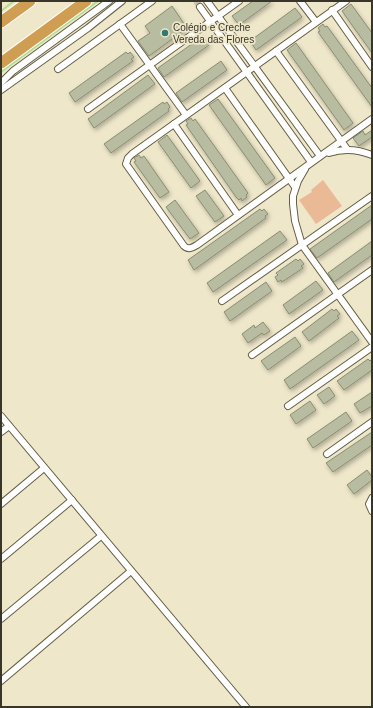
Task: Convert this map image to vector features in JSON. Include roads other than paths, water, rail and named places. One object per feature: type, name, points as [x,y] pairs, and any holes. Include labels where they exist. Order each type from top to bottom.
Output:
[{"type":"highway","points":[[1,22],[30,1]]},
{"type":"highway","points":[[1,63],[86,1]]},
{"type":"street","points":[[1,84],[13,71],[109,1]]},
{"type":"street","points":[[1,89],[88,28],[122,1]]},
{"type":"street","points":[[58,69],[152,1]]},
{"type":"street","points":[[207,1],[320,156]]},
{"type":"street","points":[[88,108],[239,1]]},
{"type":"street","points":[[300,1],[316,22]]},
{"type":"street","points":[[346,1],[132,154],[128,158],[126,164],[186,248],[194,247],[372,119]]},
{"type":"street","points":[[200,7],[311,162]]},
{"type":"street","points":[[332,10],[372,67]]},
{"type":"street","points":[[120,24],[186,115]]},
{"type":"street","points":[[276,51],[346,149]]},
{"type":"street","points":[[1,89],[13,71]]},
{"type":"street","points":[[225,88],[295,187]]},
{"type":"street","points":[[174,124],[238,215]]},
{"type":"street","points":[[320,156],[346,149],[358,150],[372,155]]},
{"type":"street","points":[[311,162],[301,175],[295,187],[293,196],[293,214],[302,245],[372,342]]},
{"type":"street","points":[[222,301],[372,196]]},
{"type":"street","points":[[252,355],[372,270]]},
{"type":"street","points":[[288,406],[372,346]]},
{"type":"street","points":[[1,416],[246,707]]},
{"type":"street","points":[[327,454],[372,422]]},
{"type":"street","points":[[1,432],[9,426]]},
{"type":"street","points":[[1,504],[44,468]]},
{"type":"street","points":[[372,498],[369,504],[372,511]]},
{"type":"street","points":[[1,559],[72,500]]},
{"type":"street","points":[[1,619],[102,536]]},
{"type":"street","points":[[1,682],[131,571]]},
{"type":"waterway","points":[[1,11],[14,1]]},
{"type":"waterway","points":[[1,72],[98,1]]},
{"type":"tunnel","points":[[196,1],[200,7]]},
{"type":"place","name":"Colégio e Creche Vereda das Flores","points":[[165,33]]}]
